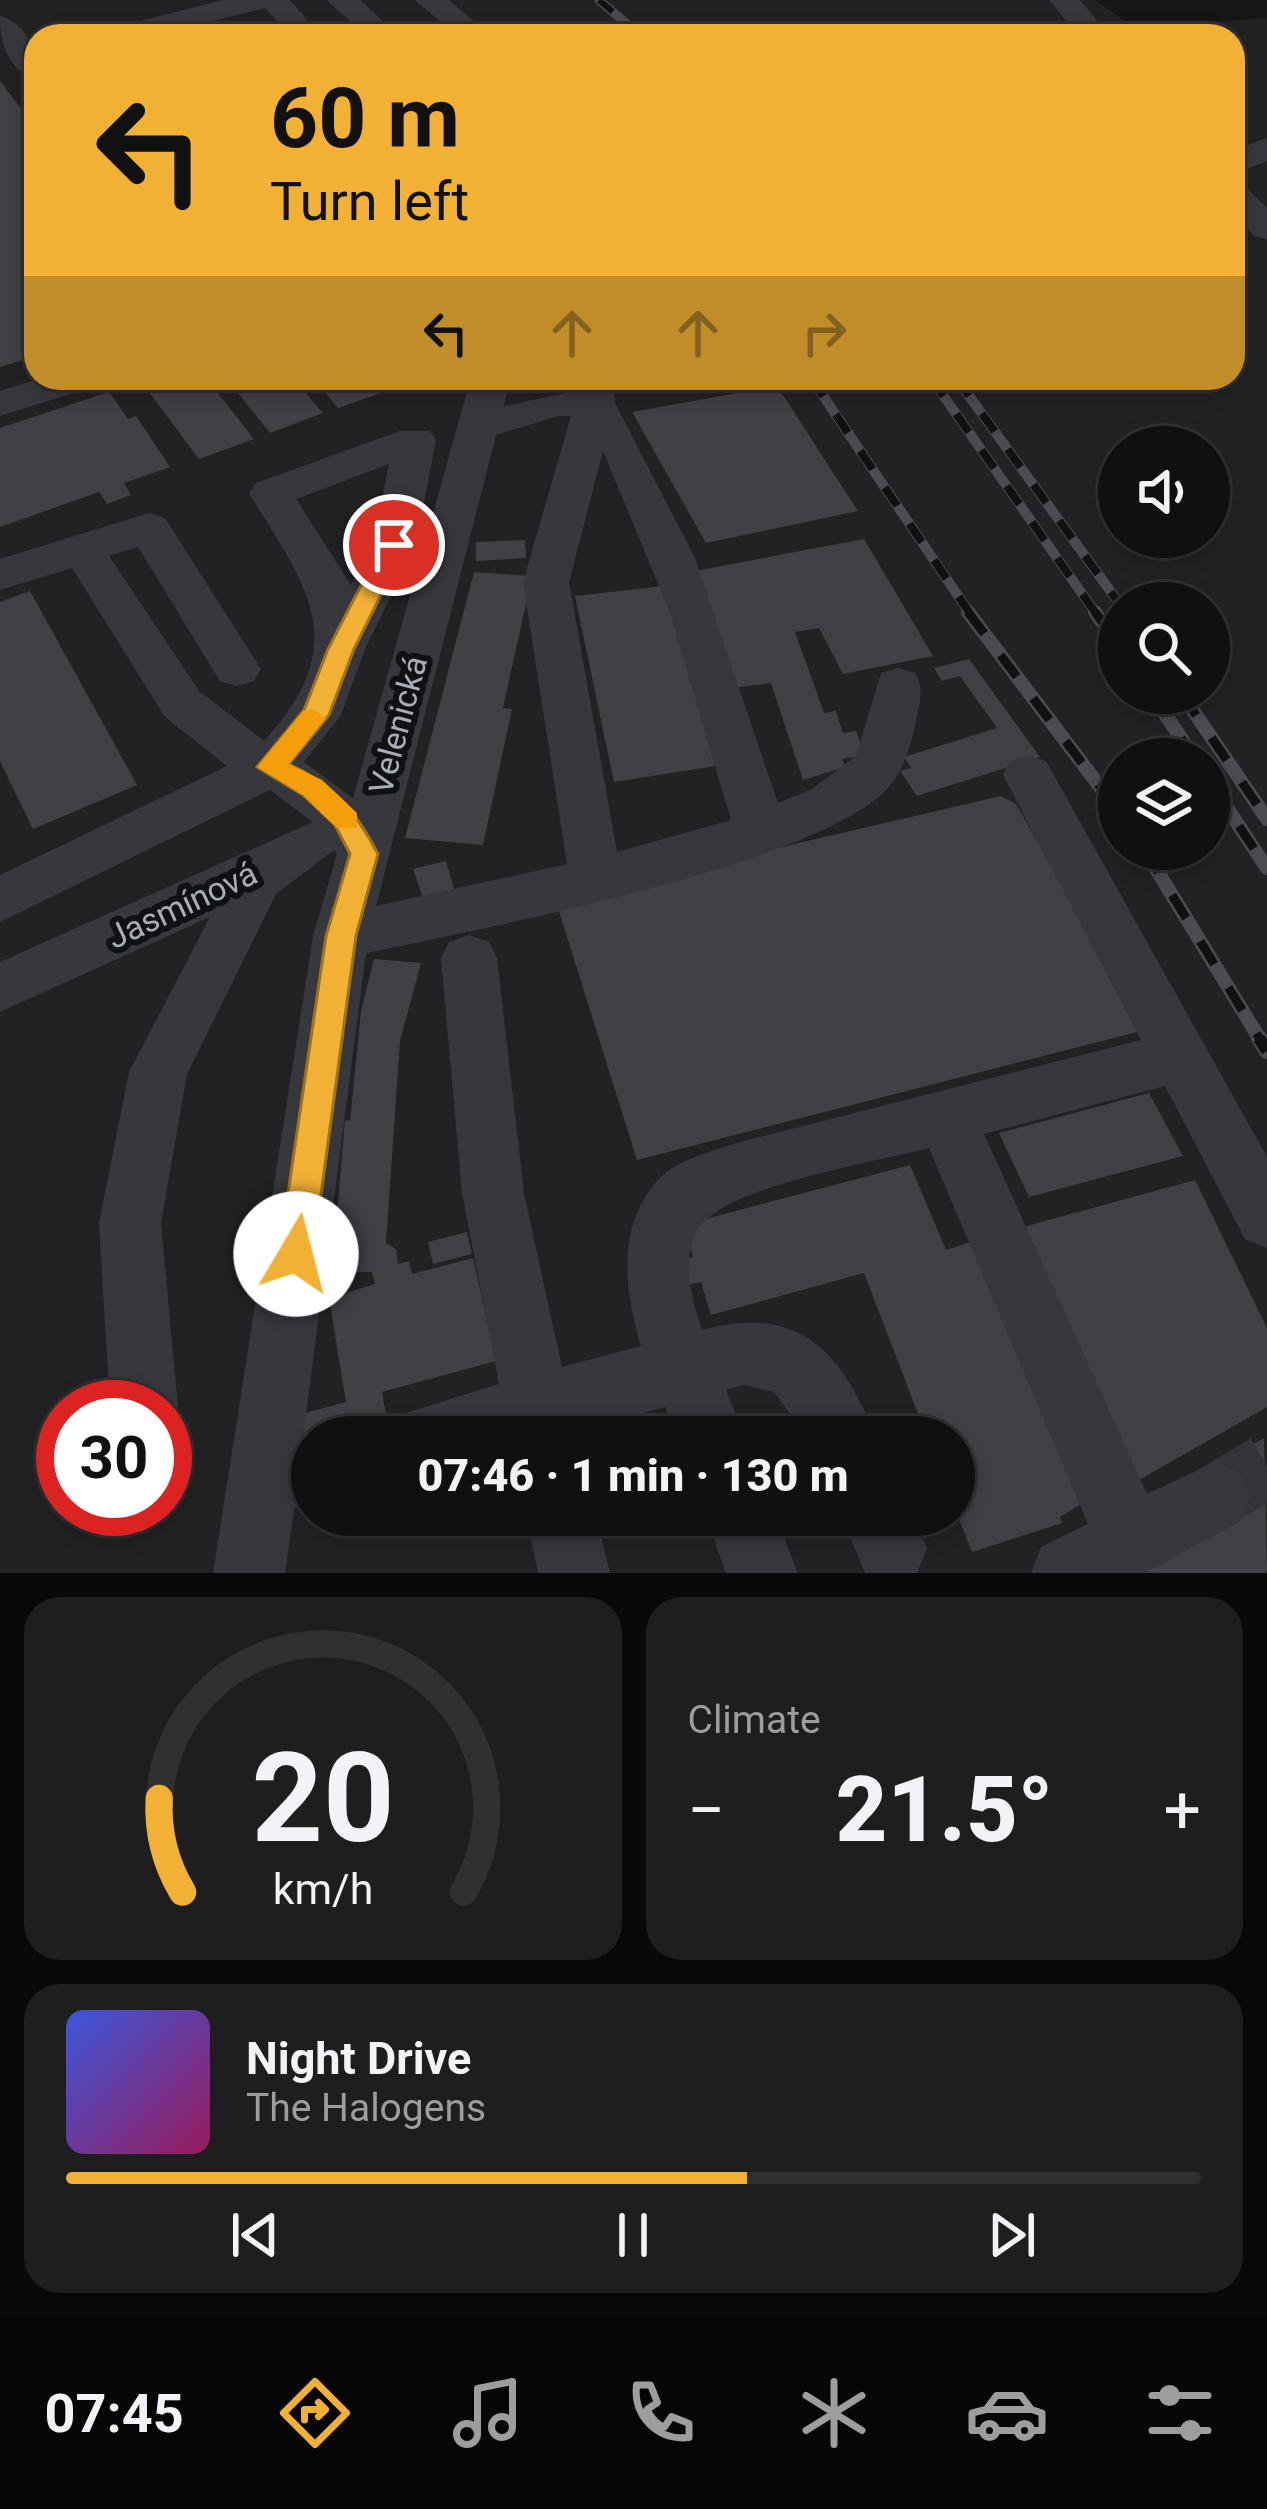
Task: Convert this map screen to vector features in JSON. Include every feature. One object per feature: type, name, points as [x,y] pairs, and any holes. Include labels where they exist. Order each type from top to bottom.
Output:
[{"type":"street","points":[[166,24],[259,0]]},
{"type":"street","points":[[274,0],[295,24]]},
{"type":"street","points":[[342,0],[370,24]]},
{"type":"street","points":[[430,0],[461,24]]},
{"type":"street","points":[[1064,0],[1085,24]]},
{"type":"street","points":[[0,25],[24,64]]},
{"type":"street","points":[[1245,205],[1267,228]]},
{"type":"street","points":[[0,404],[44,390]]},
{"type":"street","points":[[484,403],[556,404],[595,390]]},
{"type":"street","points":[[595,390],[668,540],[760,829]]},
{"type":"street","points":[[595,390],[546,582],[595,876]]},
{"type":"street","name":"Velenická","points":[[249,1573],[287,1476],[341,936],[338,849],[484,403]]},
{"type":"street","points":[[0,575],[149,528],[237,669]]},
{"type":"street","points":[[81,547],[182,704],[236,750],[313,787],[345,818],[338,849],[257,879],[158,1072],[130,1223],[142,1380]]},
{"type":"street","points":[[0,901],[271,767],[316,715],[341,649]]},
{"type":"street","points":[[341,936],[595,876],[831,805],[867,778],[884,752],[898,685]]},
{"type":"street","points":[[1028,775],[1267,1218]]},
{"type":"street","name":"Jasmínová","points":[[0,988],[338,849]]},
{"type":"street","points":[[469,958],[493,1193],[539,1416]]},
{"type":"street","points":[[703,1416],[656,1281],[660,1228],[686,1194],[733,1172],[1180,1056]]},
{"type":"street","points":[[946,1117],[1132,1542]]},
{"type":"street","points":[[556,1416],[745,1352],[793,1364],[832,1416]]},
{"type":"street","points":[[1067,1573],[1215,1497]]},
{"type":"street","points":[[566,1536],[574,1573]]},
{"type":"street","points":[[748,1536],[762,1573]]},
{"type":"shaded area","points":[[0,0],[1095,0],[1130,24],[24,24],[24,390],[1245,390],[1245,24],[1188,24],[1267,18],[1267,1573],[0,1573]]},
{"type":"building","points":[[0,81],[24,112],[24,360],[0,367]]},
{"type":"building","points":[[147,390],[215,390],[254,439],[199,459]]},
{"type":"building","points":[[236,390],[303,390],[323,413],[270,433]]},
{"type":"building","points":[[323,390],[390,390],[338,408]]},
{"type":"building","points":[[755,390],[780,390],[858,511],[706,543],[632,412]]},
{"type":"building","points":[[109,392],[128,419],[136,416],[170,467],[124,483],[131,495],[107,504],[99,492],[0,527],[0,428]]},
{"type":"building","points":[[864,539],[933,656],[843,674],[819,628],[795,632],[824,713],[836,711],[843,733],[856,731],[865,755],[842,759],[845,767],[803,780],[771,683],[731,688],[695,571]]},
{"type":"building","points":[[525,540],[526,558],[476,561],[476,542]]},
{"type":"building","points":[[474,572],[532,576],[503,708],[512,709],[483,845],[405,838]]},
{"type":"building","points":[[664,586],[715,766],[614,782],[575,596]]},
{"type":"building","points":[[30,591],[137,785],[33,829],[0,761],[0,602]]},
{"type":"building","points":[[969,659],[1040,757],[917,796],[900,771],[911,768],[904,757],[997,728],[960,676],[942,681],[934,668]]},
{"type":"building","points":[[1001,796],[1016,804],[1145,1030],[637,1160],[558,908],[721,861]]},
{"type":"building","points":[[446,861],[454,889],[423,898],[413,869]]},
{"type":"building","points":[[374,959],[421,963],[400,1041],[386,1243],[396,1249],[398,1264],[409,1261],[412,1274],[473,1258],[496,1361],[382,1392],[382,1416],[302,1416],[346,1402],[329,1298],[375,1284],[372,1272],[332,1273],[345,1120],[350,1121],[361,1011]]},
{"type":"building","points":[[1149,1093],[1183,1156],[1029,1197],[999,1133]]},
{"type":"building","points":[[910,1165],[946,1250],[971,1242],[1085,1502],[1060,1517],[1062,1523],[972,1552],[966,1536],[975,1536],[975,1416],[919,1416],[864,1273],[711,1315],[701,1282],[687,1285],[679,1261],[693,1257],[683,1225]]},
{"type":"building","points":[[1195,1180],[1267,1328],[1267,1407],[1139,1480],[1023,1227]]},
{"type":"building","points":[[467,1232],[472,1254],[433,1264],[428,1242]]},
{"type":"building","points":[[1264,1438],[1267,1573],[1144,1573],[1232,1521],[1200,1475]]},
{"type":"tunnel","points":[[1215,1497],[1267,1466]]},
{"type":"railway","points":[[599,0],[627,24]]},
{"type":"railway","points":[[819,390],[971,615]]},
{"type":"railway","points":[[939,390],[1097,615]]},
{"type":"railway","points":[[965,390],[1104,582]]},
{"type":"railway","points":[[968,612],[1098,784]]},
{"type":"railway","points":[[1095,612],[1098,616]]},
{"type":"railway","points":[[1165,714],[1181,738]]},
{"type":"railway","points":[[1195,714],[1267,819]]},
{"type":"railway","points":[[1230,812],[1267,868]]},
{"type":"railway","points":[[1157,870],[1261,1041]]},
{"type":"railway","points":[[1259,1038],[1267,1051]]},
{"type":"slow traffic","points":[[312,718],[271,767],[313,787],[347,821]]},
{"type":"route","points":[[296,1254],[341,936],[364,854],[345,818],[313,787],[271,767],[316,715],[341,649],[394,545]]}]
